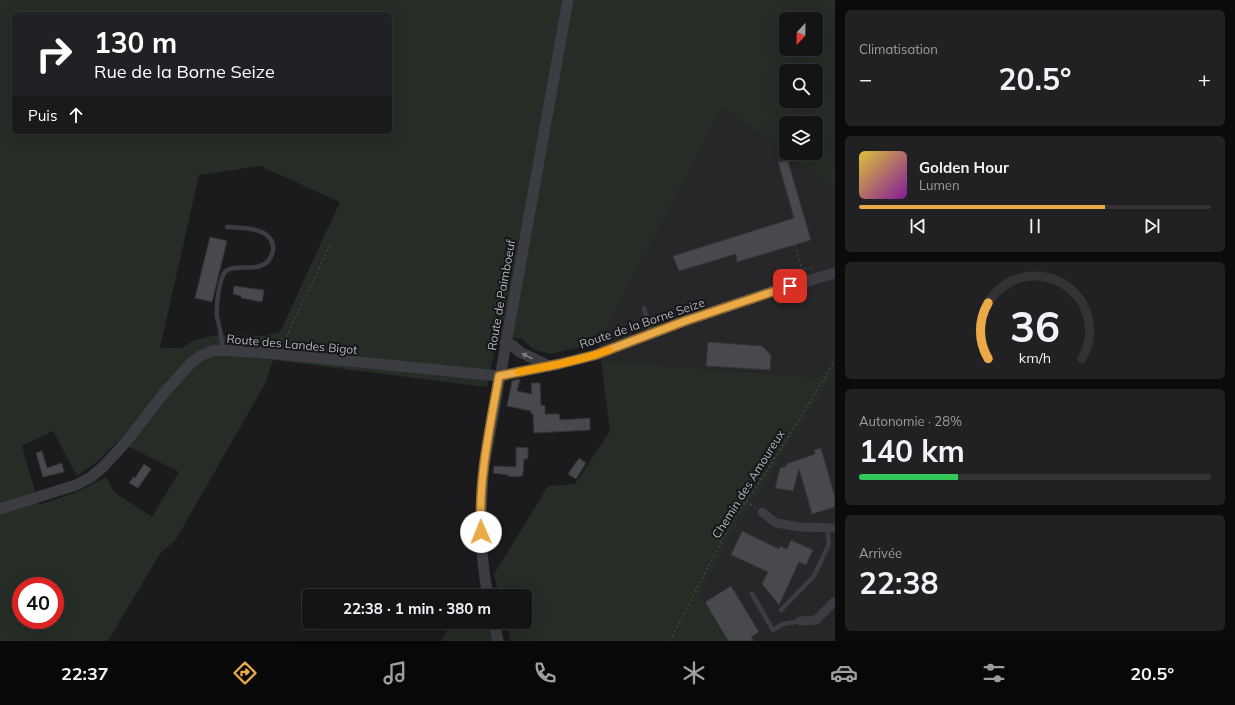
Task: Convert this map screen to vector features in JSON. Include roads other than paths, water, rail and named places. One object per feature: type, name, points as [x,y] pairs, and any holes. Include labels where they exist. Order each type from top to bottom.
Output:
[{"type":"street","name":"Route de Paimboeuf","points":[[487,589],[480,518],[484,466],[499,376],[568,0]]},
{"type":"street","name":"Route de la Borne Seize","points":[[499,376],[595,355],[685,321],[835,273]]},
{"type":"street","points":[[505,343],[512,345],[520,352],[550,366]]},
{"type":"street","name":"Route des Landes Bigot","points":[[0,509],[76,485],[91,477],[103,467],[126,442],[191,363],[200,356],[212,351],[223,350],[278,354],[499,376]]},
{"type":"street","points":[[762,512],[776,523],[800,528],[831,528]]},
{"type":"street","points":[[800,622],[816,620],[835,601]]},
{"type":"street","points":[[495,629],[498,641]]},
{"type":"lane","points":[[223,350],[217,318],[217,307],[222,279],[226,272],[231,268],[258,267],[265,264],[270,260],[273,252],[273,245],[265,234],[248,228],[227,227]]},
{"type":"lane","points":[[644,308],[651,334]]},
{"type":"lane","points":[[781,610],[814,576],[829,544],[831,528]]},
{"type":"lane","points":[[752,594],[773,630],[784,624],[800,622]]}]
